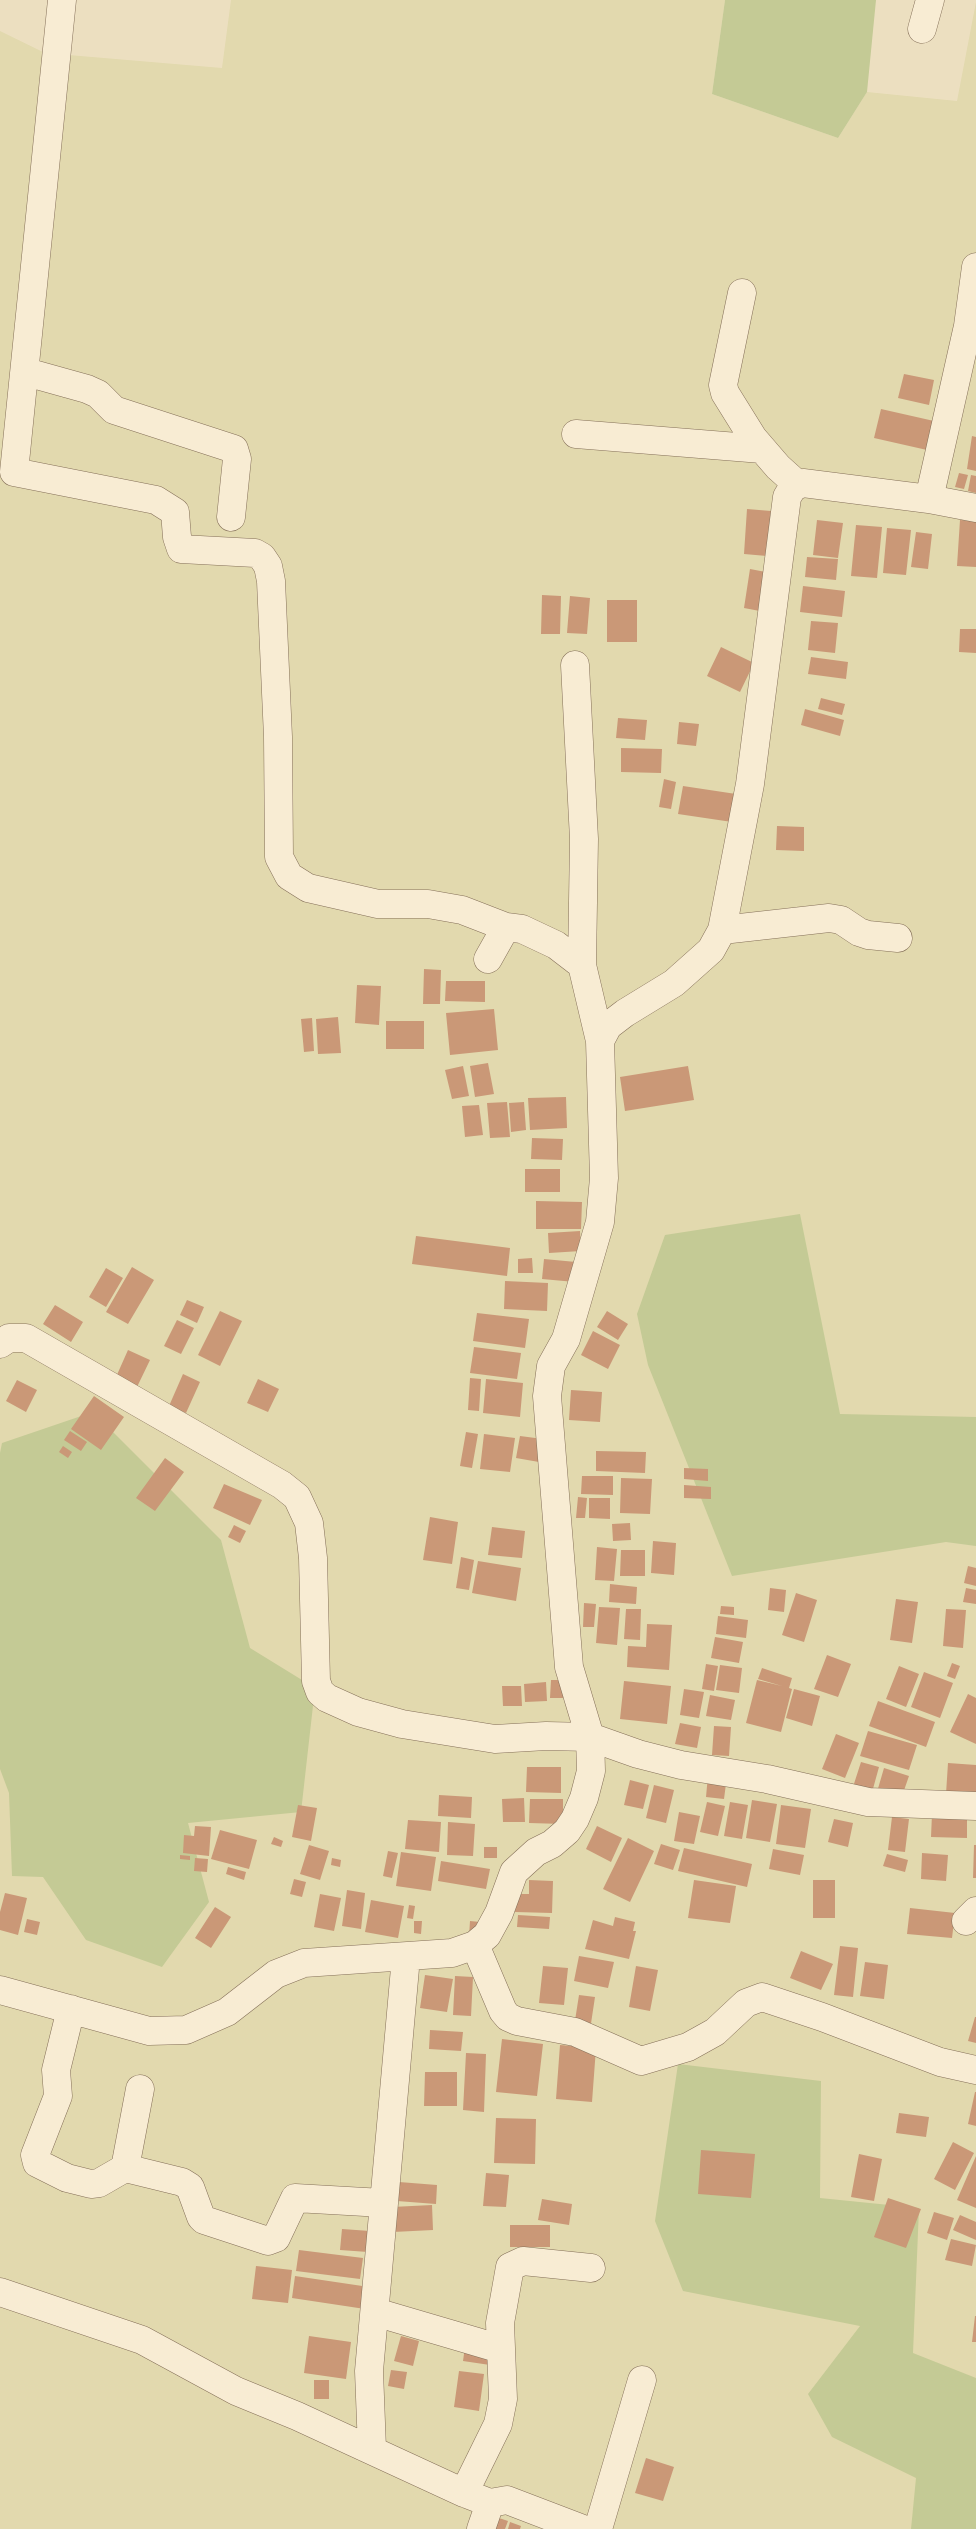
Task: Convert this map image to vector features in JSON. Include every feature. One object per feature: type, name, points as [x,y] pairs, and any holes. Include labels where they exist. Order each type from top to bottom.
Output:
[{"type":"street","points":[[62,0],[26,372],[14,472],[156,500],[175,512],[176,537],[181,548],[255,553],[262,557],[268,566],[271,581],[278,737],[279,857],[289,876],[308,888],[378,904],[428,904],[462,910],[506,928],[522,929],[556,945],[582,965]]},
{"type":"street","points":[[922,29],[930,0]]},
{"type":"street","points":[[929,499],[972,325],[976,267]]},
{"type":"street","points":[[742,293],[723,385],[730,404],[762,449],[798,485]]},
{"type":"street","points":[[26,372],[87,389],[98,394],[114,410],[234,449],[237,459],[231,517]]},
{"type":"street","points":[[576,434],[762,449]]},
{"type":"street","points":[[600,1041],[608,1026],[625,1013],[674,983],[711,950],[722,930],[750,784],[784,509],[790,491],[803,483],[929,499],[976,508]]},
{"type":"street","points":[[0,1990],[149,2031],[186,2030],[227,2012],[276,1974],[304,1963],[452,1953],[475,1945],[487,1935],[499,1913],[514,1872],[520,1864],[536,1852],[552,1844],[567,1831],[575,1819],[584,1798],[591,1771],[590,1737],[569,1668],[547,1396],[551,1366],[566,1339],[600,1222],[604,1178],[600,1041],[582,965],[584,839],[575,665]]},
{"type":"street","points":[[722,930],[829,918],[841,920],[859,932],[868,935],[898,938]]},
{"type":"street","points":[[488,960],[506,928]]},
{"type":"street","points":[[0,1344],[8,1338],[26,1338],[282,1485],[297,1497],[309,1523],[313,1558],[316,1681],[320,1692],[327,1698],[358,1712],[402,1724],[496,1739],[546,1736],[590,1737],[638,1754],[681,1765],[767,1779],[868,1802],[976,1806]]},
{"type":"street","points":[[475,1945],[503,2011],[508,2017],[517,2021],[575,2032],[641,2061],[688,2048],[715,2032],[746,2003],[762,1997],[822,2017],[940,2062],[976,2070]]},
{"type":"street","points":[[372,2449],[369,2371],[406,1957]]},
{"type":"street","points":[[71,2009],[56,2070],[58,2096],[35,2160],[67,2178],[91,2184],[99,2183],[125,2168],[187,2184],[204,2220],[268,2241],[276,2238],[295,2198],[383,2203]]},
{"type":"street","points":[[125,2168],[140,2089]]},
{"type":"street","points":[[464,2492],[498,2424],[503,2399],[500,2323],[507,2276],[512,2265],[523,2261],[591,2268]]},
{"type":"street","points":[[0,2292],[142,2340],[236,2391],[372,2449],[490,2503],[507,2500],[583,2529]]},
{"type":"street","points":[[374,2312],[501,2349]]},
{"type":"street","points":[[598,2529],[642,2380]]},
{"type":"street","points":[[480,2529],[490,2503]]},
{"type":"shaded area","points":[[231,0],[725,0],[712,94],[838,138],[867,92],[957,101],[976,2],[976,2529],[0,2529],[0,31],[45,53],[222,68]]},
{"type":"green space","points":[[725,0],[876,0],[867,92],[838,138],[712,94]]},
{"type":"green space","points":[[800,1214],[840,1414],[976,1417],[976,1546],[946,1542],[732,1576],[648,1365],[637,1314],[665,1235]]},
{"type":"green space","points":[[93,1412],[221,1540],[250,1648],[315,1688],[301,1812],[188,1823],[209,1902],[162,1967],[86,1940],[43,1877],[12,1876],[9,1793],[0,1769],[0,1453],[2,1443]]},
{"type":"green space","points":[[678,2064],[821,2081],[820,2198],[919,2208],[913,2353],[976,2378],[976,2529],[911,2529],[916,2478],[832,2437],[808,2394],[860,2326],[683,2291],[655,2221]]},
{"type":"building","points":[[904,374],[934,380],[929,405],[898,398]]},
{"type":"building","points":[[881,409],[934,421],[927,450],[874,438]]},
{"type":"building","points":[[972,436],[976,437],[976,471],[967,469]]},
{"type":"building","points":[[959,473],[968,475],[964,489],[955,487]]},
{"type":"building","points":[[971,475],[976,476],[976,493],[968,491]]},
{"type":"building","points":[[747,509],[771,511],[767,556],[744,554]]},
{"type":"building","points":[[817,520],[843,523],[838,558],[813,555]]},
{"type":"building","points":[[960,520],[976,521],[976,567],[957,566]]},
{"type":"building","points":[[856,525],[882,527],[877,578],[851,576]]},
{"type":"building","points":[[887,528],[911,530],[906,575],[883,573]]},
{"type":"building","points":[[916,532],[932,534],[928,569],[911,567]]},
{"type":"building","points":[[807,557],[838,559],[836,580],[805,577]]},
{"type":"building","points":[[750,569],[771,573],[765,612],[744,608]]},
{"type":"building","points":[[803,586],[845,591],[842,617],[800,612]]},
{"type":"building","points":[[542,595],[561,596],[560,634],[541,634]]},
{"type":"building","points":[[570,596],[590,598],[587,634],[567,633]]},
{"type":"building","points":[[607,600],[637,600],[637,642],[607,642]]},
{"type":"building","points":[[811,621],[838,623],[835,653],[808,650]]},
{"type":"building","points":[[960,629],[976,629],[976,653],[959,652]]},
{"type":"building","points":[[721,647],[754,663],[740,692],[707,676]]},
{"type":"building","points":[[811,657],[848,662],[846,679],[808,674]]},
{"type":"building","points":[[821,698],[845,704],[842,715],[818,709]]},
{"type":"building","points":[[805,709],[844,720],[840,736],[801,725]]},
{"type":"building","points":[[618,718],[647,720],[645,740],[616,738]]},
{"type":"building","points":[[679,722],[699,724],[696,746],[677,744]]},
{"type":"building","points":[[621,748],[662,749],[661,773],[621,772]]},
{"type":"building","points":[[664,779],[676,782],[671,809],[659,807]]},
{"type":"building","points":[[683,786],[736,794],[732,822],[678,814]]},
{"type":"building","points":[[777,826],[804,827],[804,851],[776,850]]},
{"type":"building","points":[[424,969],[441,970],[440,1004],[423,1004]]},
{"type":"building","points":[[446,981],[485,981],[485,1002],[445,1001]]},
{"type":"building","points":[[357,985],[381,986],[379,1025],[355,1023]]},
{"type":"building","points":[[494,1009],[498,1050],[450,1055],[446,1013]]},
{"type":"building","points":[[338,1017],[341,1053],[318,1054],[316,1019]]},
{"type":"building","points":[[312,1018],[314,1051],[304,1052],[301,1019]]},
{"type":"building","points":[[386,1021],[424,1021],[424,1049],[386,1049]]},
{"type":"building","points":[[488,1063],[494,1094],[475,1097],[470,1066]]},
{"type":"building","points":[[463,1066],[469,1096],[452,1099],[445,1070]]},
{"type":"building","points":[[688,1066],[694,1100],[625,1111],[620,1077]]},
{"type":"building","points":[[566,1097],[567,1128],[530,1130],[528,1098]]},
{"type":"building","points":[[507,1102],[510,1137],[490,1138],[487,1103]]},
{"type":"building","points":[[524,1102],[526,1130],[511,1132],[509,1103]]},
{"type":"building","points":[[479,1105],[483,1135],[465,1137],[462,1106]]},
{"type":"building","points":[[532,1138],[563,1139],[562,1160],[531,1159]]},
{"type":"building","points":[[525,1169],[560,1169],[560,1192],[525,1192]]},
{"type":"building","points":[[536,1201],[582,1202],[581,1229],[536,1229]]},
{"type":"building","points":[[580,1231],[581,1251],[549,1253],[548,1233]]},
{"type":"building","points":[[416,1236],[510,1248],[507,1276],[412,1264]]},
{"type":"building","points":[[532,1258],[533,1273],[518,1273],[518,1259]]},
{"type":"building","points":[[544,1259],[576,1262],[575,1282],[542,1279]]},
{"type":"building","points":[[132,1267],[154,1280],[128,1324],[106,1312]]},
{"type":"building","points":[[106,1268],[123,1278],[106,1307],[89,1297]]},
{"type":"building","points":[[505,1281],[548,1283],[547,1311],[504,1309]]},
{"type":"building","points":[[187,1300],[204,1307],[197,1323],[180,1315]]},
{"type":"building","points":[[55,1305],[83,1322],[71,1342],[43,1324]]},
{"type":"building","points":[[220,1311],[242,1321],[220,1366],[198,1355]]},
{"type":"building","points":[[607,1311],[628,1324],[618,1340],[597,1327]]},
{"type":"building","points":[[477,1313],[529,1319],[525,1348],[473,1341]]},
{"type":"building","points":[[177,1320],[194,1328],[181,1354],[164,1346]]},
{"type":"building","points":[[593,1331],[620,1345],[608,1369],[581,1355]]},
{"type":"building","points":[[474,1347],[521,1353],[517,1379],[470,1373]]},
{"type":"building","points":[[128,1350],[150,1360],[137,1387],[116,1377]]},
{"type":"building","points":[[183,1374],[200,1382],[186,1413],[169,1406]]},
{"type":"building","points":[[470,1378],[481,1379],[479,1411],[468,1410]]},
{"type":"building","points":[[258,1379],[279,1389],[268,1412],[247,1403]]},
{"type":"building","points":[[486,1379],[523,1383],[520,1417],[483,1413]]},
{"type":"building","points":[[17,1380],[37,1390],[26,1412],[6,1401]]},
{"type":"building","points":[[571,1390],[602,1392],[600,1422],[569,1420]]},
{"type":"building","points":[[94,1396],[124,1417],[101,1450],[71,1429]]},
{"type":"building","points":[[70,1431],[87,1442],[81,1451],[64,1440]]},
{"type":"building","points":[[466,1432],[478,1434],[472,1468],[460,1466]]},
{"type":"building","points":[[484,1434],[515,1438],[510,1472],[480,1469]]},
{"type":"building","points":[[520,1436],[543,1439],[539,1462],[516,1458]]},
{"type":"building","points":[[63,1446],[72,1452],[68,1458],[59,1452]]},
{"type":"building","points":[[596,1451],[646,1452],[645,1473],[596,1471]]},
{"type":"building","points":[[165,1458],[184,1472],[155,1511],[136,1498]]},
{"type":"building","points":[[684,1468],[708,1469],[708,1481],[684,1479]]},
{"type":"building","points":[[582,1476],[613,1476],[613,1495],[581,1494]]},
{"type":"building","points":[[621,1478],[652,1479],[650,1514],[620,1513]]},
{"type":"building","points":[[224,1484],[262,1500],[250,1525],[213,1508]]},
{"type":"building","points":[[684,1485],[711,1487],[711,1499],[684,1498]]},
{"type":"building","points":[[578,1497],[587,1498],[585,1518],[576,1518]]},
{"type":"building","points":[[589,1498],[610,1498],[610,1519],[589,1518]]},
{"type":"building","points":[[430,1517],[458,1522],[452,1564],[423,1560]]},
{"type":"building","points":[[630,1523],[631,1540],[613,1541],[612,1524]]},
{"type":"building","points":[[234,1525],[246,1531],[240,1543],[228,1537]]},
{"type":"building","points":[[492,1527],[525,1531],[522,1558],[488,1555]]},
{"type":"building","points":[[653,1541],[676,1543],[674,1575],[651,1573]]},
{"type":"building","points":[[597,1547],[617,1549],[614,1581],[595,1580]]},
{"type":"building","points":[[621,1550],[645,1550],[645,1576],[620,1576]]},
{"type":"building","points":[[461,1557],[474,1560],[469,1590],[456,1588]]},
{"type":"building","points":[[478,1561],[521,1568],[516,1601],[472,1593]]},
{"type":"building","points":[[968,1566],[976,1568],[976,1586],[964,1583]]},
{"type":"building","points":[[610,1584],[637,1587],[636,1604],[609,1602]]},
{"type":"building","points":[[770,1588],[786,1590],[784,1612],[768,1610]]},
{"type":"building","points":[[966,1588],[976,1590],[976,1604],[963,1602]]},
{"type":"building","points":[[796,1593],[817,1600],[804,1642],[782,1635]]},
{"type":"building","points":[[896,1599],[918,1602],[912,1643],[890,1640]]},
{"type":"building","points":[[584,1603],[596,1604],[594,1627],[583,1627]]},
{"type":"building","points":[[721,1606],[734,1607],[734,1615],[720,1614]]},
{"type":"building","points":[[599,1607],[620,1608],[617,1645],[596,1643]]},
{"type":"building","points":[[626,1609],[641,1609],[640,1640],[624,1639]]},
{"type":"building","points":[[946,1609],[966,1610],[963,1648],[943,1646]]},
{"type":"building","points":[[718,1616],[748,1620],[746,1638],[716,1634]]},
{"type":"building","points":[[647,1624],[672,1625],[669,1670],[627,1667],[628,1646],[646,1647]]},
{"type":"building","points":[[715,1637],[743,1642],[739,1663],[711,1658]]},
{"type":"building","points":[[827,1655],[851,1664],[838,1697],[814,1689]]},
{"type":"building","points":[[952,1663],[960,1666],[955,1679],[947,1676]]},
{"type":"building","points":[[706,1664],[718,1666],[714,1691],[702,1689]]},
{"type":"building","points":[[720,1665],[742,1668],[739,1693],[716,1690]]},
{"type":"building","points":[[899,1666],[919,1674],[906,1707],[886,1699]]},
{"type":"building","points":[[762,1668],[792,1678],[789,1688],[792,1689],[781,1732],[746,1723],[757,1680],[782,1686],[758,1679]]},
{"type":"building","points":[[924,1672],[953,1683],[940,1718],[911,1707]]},
{"type":"building","points":[[551,1680],[568,1680],[568,1698],[550,1698]]},
{"type":"building","points":[[624,1681],[671,1686],[667,1724],[620,1719]]},
{"type":"building","points":[[546,1682],[547,1701],[525,1702],[524,1684]]},
{"type":"building","points":[[502,1686],[521,1686],[522,1706],[503,1706]]},
{"type":"building","points":[[684,1689],[704,1692],[699,1718],[680,1715]]},
{"type":"building","points":[[794,1689],[820,1696],[812,1726],[786,1718]]},
{"type":"building","points":[[968,1694],[976,1698],[976,1744],[950,1732]]},
{"type":"building","points":[[710,1695],[735,1700],[731,1720],[706,1716]]},
{"type":"building","points":[[878,1701],[935,1722],[926,1747],[869,1726]]},
{"type":"building","points":[[680,1723],[701,1727],[697,1748],[675,1744]]},
{"type":"building","points":[[714,1726],[731,1727],[729,1756],[712,1755]]},
{"type":"building","points":[[868,1731],[917,1745],[909,1770],[860,1756]]},
{"type":"building","points":[[836,1734],[859,1743],[845,1778],[822,1769]]},
{"type":"building","points":[[861,1762],[879,1767],[871,1796],[852,1790]]},
{"type":"building","points":[[948,1763],[976,1765],[976,1796],[946,1794]]},
{"type":"building","points":[[527,1767],[561,1767],[561,1793],[526,1792]]},
{"type":"building","points":[[884,1768],[909,1776],[901,1799],[877,1792]]},
{"type":"building","points":[[708,1775],[727,1776],[724,1799],[706,1797]]},
{"type":"building","points":[[630,1780],[649,1785],[643,1809],[624,1805]]},
{"type":"building","points":[[654,1785],[674,1790],[666,1823],[646,1818]]},
{"type":"building","points":[[439,1795],[472,1797],[471,1818],[438,1816]]},
{"type":"building","points":[[524,1798],[525,1822],[503,1822],[502,1799]]},
{"type":"building","points":[[530,1799],[563,1799],[563,1824],[529,1823]]},
{"type":"building","points":[[752,1800],[777,1804],[770,1842],[746,1838]]},
{"type":"building","points":[[707,1802],[725,1806],[718,1836],[700,1832]]},
{"type":"building","points":[[730,1802],[748,1805],[742,1839],[724,1836]]},
{"type":"building","points":[[298,1805],[317,1808],[311,1841],[292,1837]]},
{"type":"building","points":[[781,1805],[811,1809],[805,1848],[776,1844]]},
{"type":"building","points":[[679,1812],[700,1816],[694,1844],[674,1841]]},
{"type":"building","points":[[932,1814],[967,1815],[967,1838],[931,1837]]},
{"type":"building","points":[[892,1817],[909,1819],[905,1852],[888,1850]]},
{"type":"building","points":[[834,1819],[853,1823],[848,1847],[828,1842]]},
{"type":"building","points":[[408,1820],[441,1822],[439,1852],[405,1849]]},
{"type":"building","points":[[448,1822],[475,1824],[473,1856],[447,1855]]},
{"type":"building","points":[[195,1826],[211,1827],[209,1856],[183,1853],[184,1835],[194,1836]]},
{"type":"building","points":[[597,1826],[622,1838],[611,1862],[586,1849]]},
{"type":"building","points":[[220,1830],[257,1840],[249,1869],[211,1859]]},
{"type":"building","points":[[274,1837],[283,1841],[281,1847],[271,1844]]},
{"type":"building","points":[[628,1838],[654,1851],[630,1902],[603,1889]]},
{"type":"building","points":[[661,1844],[680,1850],[673,1870],[654,1864]]},
{"type":"building","points":[[309,1845],[329,1851],[320,1880],[300,1874]]},
{"type":"building","points":[[974,1845],[976,1845],[976,1878],[973,1878]]},
{"type":"building","points":[[484,1847],[497,1847],[497,1858],[484,1858]]},
{"type":"building","points":[[684,1848],[752,1864],[747,1887],[678,1871]]},
{"type":"building","points":[[773,1849],[804,1855],[800,1875],[769,1869]]},
{"type":"building","points":[[388,1851],[398,1853],[392,1878],[383,1876]]},
{"type":"building","points":[[401,1852],[436,1857],[431,1891],[396,1886]]},
{"type":"building","points":[[922,1853],[948,1855],[946,1881],[921,1879]]},
{"type":"building","points":[[887,1854],[908,1860],[905,1872],[883,1866]]},
{"type":"building","points":[[180,1855],[190,1856],[190,1860],[180,1859]]},
{"type":"building","points":[[195,1858],[208,1859],[207,1872],[194,1871]]},
{"type":"building","points":[[332,1858],[341,1860],[340,1867],[331,1865]]},
{"type":"building","points":[[441,1861],[490,1869],[486,1889],[438,1881]]},
{"type":"building","points":[[228,1867],[246,1872],[244,1880],[226,1874]]},
{"type":"building","points":[[294,1879],[306,1882],[302,1897],[290,1894]]},
{"type":"building","points":[[529,1880],[553,1881],[552,1913],[515,1912],[516,1894],[529,1894]]},
{"type":"building","points":[[694,1880],[736,1886],[730,1923],[688,1918]]},
{"type":"building","points":[[813,1880],[835,1880],[835,1918],[813,1918]]},
{"type":"building","points":[[347,1890],[365,1893],[361,1929],[342,1926]]},
{"type":"building","points":[[5,1893],[27,1898],[18,1935],[0,1930],[0,1912]]},
{"type":"building","points":[[320,1894],[341,1898],[334,1931],[314,1927]]},
{"type":"building","points":[[371,1900],[404,1906],[398,1938],[365,1932]]},
{"type":"building","points":[[409,1905],[415,1906],[413,1919],[407,1918]]},
{"type":"building","points":[[215,1907],[231,1917],[211,1948],[195,1938]]},
{"type":"building","points":[[910,1908],[955,1913],[952,1938],[907,1934]]},
{"type":"building","points":[[518,1915],[550,1917],[549,1929],[517,1927]]},
{"type":"building","points":[[615,1917],[635,1922],[633,1931],[636,1931],[629,1959],[585,1949],[593,1920],[613,1926]]},
{"type":"building","points":[[27,1919],[40,1922],[37,1935],[24,1932]]},
{"type":"building","points":[[414,1921],[422,1921],[421,1934],[414,1933]]},
{"type":"building","points":[[470,1921],[480,1922],[469,1937]]},
{"type":"building","points":[[840,1946],[858,1948],[853,1997],[834,1995]]},
{"type":"building","points":[[801,1951],[833,1964],[821,1990],[790,1978]]},
{"type":"building","points":[[579,1956],[614,1962],[608,1988],[574,1981]]},
{"type":"building","points":[[865,1962],[888,1965],[884,1999],[860,1996]]},
{"type":"building","points":[[543,1966],[568,1968],[564,2005],[539,2003]]},
{"type":"building","points":[[636,1966],[658,1970],[650,2011],[629,2007]]},
{"type":"building","points":[[425,1975],[453,1979],[447,2012],[420,2008]]},
{"type":"building","points":[[455,1976],[473,1977],[471,2016],[453,2015]]},
{"type":"building","points":[[579,1995],[595,1997],[590,2030],[574,2027]]},
{"type":"building","points":[[976,2017],[976,2043],[968,2041]]},
{"type":"building","points":[[430,2030],[463,2032],[461,2051],[429,2049]]},
{"type":"building","points":[[502,2039],[543,2044],[537,2096],[496,2092]]},
{"type":"building","points":[[560,2045],[596,2048],[592,2102],[556,2099]]},
{"type":"building","points":[[466,2053],[486,2054],[484,2112],[463,2110]]},
{"type":"building","points":[[425,2072],[457,2072],[457,2106],[424,2106]]},
{"type":"building","points":[[976,2092],[976,2126],[968,2124]]},
{"type":"building","points":[[899,2113],[929,2117],[926,2137],[896,2133]]},
{"type":"building","points":[[496,2118],[536,2119],[535,2164],[494,2163]]},
{"type":"building","points":[[953,2142],[974,2153],[955,2190],[934,2179]]},
{"type":"building","points":[[701,2150],[755,2154],[751,2198],[698,2194]]},
{"type":"building","points":[[859,2154],[882,2159],[874,2201],[851,2197]]},
{"type":"building","points":[[976,2156],[976,2208],[957,2200]]},
{"type":"building","points":[[486,2173],[509,2175],[506,2207],[483,2206]]},
{"type":"building","points":[[399,2182],[437,2185],[436,2204],[397,2201]]},
{"type":"building","points":[[888,2198],[921,2209],[906,2248],[874,2237]]},
{"type":"building","points":[[542,2199],[572,2204],[569,2225],[538,2220]]},
{"type":"building","points":[[432,2205],[433,2230],[393,2232],[392,2207]]},
{"type":"building","points":[[934,2212],[954,2218],[947,2240],[927,2233]]},
{"type":"building","points":[[960,2215],[976,2222],[976,2240],[953,2230]]},
{"type":"building","points":[[510,2225],[550,2225],[550,2247],[510,2247]]},
{"type":"building","points":[[342,2229],[370,2231],[368,2252],[340,2250]]},
{"type":"building","points":[[951,2239],[976,2245],[972,2266],[945,2260]]},
{"type":"building","points":[[299,2250],[363,2258],[360,2279],[296,2271]]},
{"type":"building","points":[[256,2266],[292,2270],[288,2303],[252,2299]]},
{"type":"building","points":[[295,2276],[369,2287],[365,2309],[292,2298]]},
{"type":"building","points":[[975,2316],[976,2342],[972,2342]]},
{"type":"building","points":[[309,2336],[351,2342],[346,2379],[304,2373]]},
{"type":"building","points":[[401,2336],[419,2341],[413,2366],[394,2361]]},
{"type":"building","points":[[465,2347],[492,2351],[490,2365],[463,2361]]},
{"type":"building","points":[[391,2370],[407,2372],[404,2389],[388,2386]]},
{"type":"building","points":[[459,2371],[484,2374],[479,2411],[454,2407]]},
{"type":"building","points":[[314,2380],[329,2380],[329,2399],[314,2399]]},
{"type":"building","points":[[646,2458],[674,2467],[663,2501],[635,2493]]},
{"type":"building","points":[[493,2516],[508,2521],[505,2529],[489,2529]]},
{"type":"building","points":[[510,2522],[521,2526],[520,2529],[508,2529]]}]
